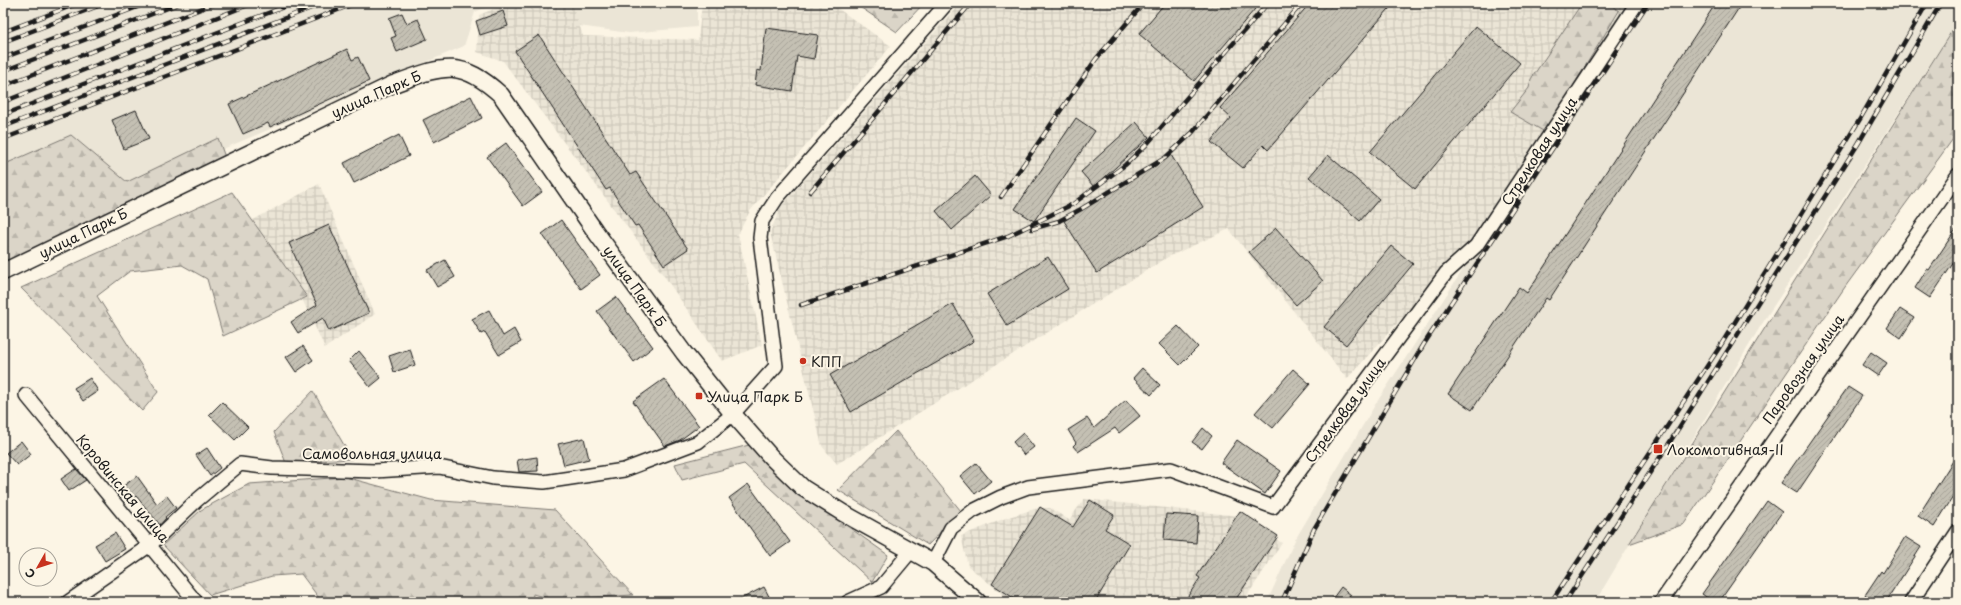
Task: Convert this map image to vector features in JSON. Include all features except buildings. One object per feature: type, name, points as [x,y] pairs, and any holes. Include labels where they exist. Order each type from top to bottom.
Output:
[{"type":"street","name":"Самовольная улица","points":[[68,602],[150,545],[196,501],[240,464],[272,468],[376,471],[439,467],[493,478],[544,482],[624,470],[698,442],[733,414],[776,366],[760,238],[762,221],[777,198],[947,3]]},
{"type":"street","name":"Стрелковая улица","points":[[933,563],[951,528],[973,511],[1001,497],[1028,487],[1171,469],[1273,507],[1446,273],[1476,246],[1637,3]]},
{"type":"street","name":"улица Парк Б","points":[[3,272],[391,85],[428,71],[447,68],[464,70],[484,80],[501,95],[604,243],[684,353],[733,414]]},
{"type":"street","name":"Паровозная улица","points":[[1661,602],[1958,175]]},
{"type":"street","name":"Коровинская улица","points":[[26,395],[196,602]]},
{"type":"street","points":[[733,414],[771,457],[803,488],[843,513],[933,563],[978,602]]},
{"type":"street","points":[[1911,602],[1957,535]]},
{"type":"street","points":[[848,602],[881,588],[911,552]]},
{"type":"shaded area","points":[[3,3],[497,3],[475,12],[464,46],[3,243]]},
{"type":"shaded area","points":[[508,3],[572,3],[583,36],[698,40],[702,3],[830,3],[891,46],[750,211],[738,234],[762,345],[722,361],[667,280],[503,61],[477,52],[479,15]]},
{"type":"shaded area","points":[[569,3],[697,3],[697,27],[629,33],[579,26]]},
{"type":"shaded area","points":[[960,3],[1636,3],[1504,205],[1347,379],[1229,229],[1168,257],[837,464],[822,446],[770,232],[781,207]]},
{"type":"shaded area","points":[[1636,3],[1958,3],[1958,21],[1760,327],[1595,602],[1267,602],[1295,540],[1375,405]]},
{"type":"shaded area","points":[[319,184],[375,314],[325,348],[302,299],[253,220]]},
{"type":"shaded area","points":[[1084,499],[1239,516],[1282,543],[1243,602],[1005,602],[1006,597],[968,566],[961,536],[1006,518],[1034,509],[1050,508],[1069,520]]},
{"type":"green space","points":[[854,3],[924,3],[897,32]]},
{"type":"green space","points":[[1582,3],[1614,3],[1612,6],[1619,11],[1545,132],[1510,112],[1529,88],[1531,79]]},
{"type":"green space","points":[[1958,21],[1958,132],[1845,287],[1684,524],[1629,544]]},
{"type":"green space","points":[[71,135],[127,182],[218,138],[226,160],[3,269],[3,165]]},
{"type":"green space","points":[[232,192],[307,297],[223,336],[207,279],[182,265],[130,271],[97,296],[158,392],[142,411],[21,288]]},
{"type":"green space","points":[[313,391],[352,459],[286,463],[274,432]]},
{"type":"green space","points":[[896,431],[961,511],[928,545],[838,490]]},
{"type":"green space","points":[[749,445],[809,499],[888,555],[872,582],[744,464],[682,480],[675,464]]},
{"type":"green space","points":[[345,477],[431,500],[555,510],[633,595],[553,600],[533,594],[532,602],[322,602],[301,574],[272,576],[210,595],[163,545],[201,510],[249,484]]},
{"type":"railway","points":[[3,32],[79,3]]},
{"type":"railway","points":[[3,42],[106,3]]},
{"type":"railway","points":[[3,58],[148,3]]},
{"type":"railway","points":[[3,71],[181,3]]},
{"type":"railway","points":[[3,86],[216,3]]},
{"type":"railway","points":[[3,102],[253,3]]},
{"type":"railway","points":[[3,115],[294,3]]},
{"type":"railway","points":[[3,127],[324,3]]},
{"type":"railway","points":[[3,139],[356,3]]},
{"type":"railway","points":[[810,192],[971,3]]},
{"type":"railway","points":[[1001,197],[1096,59],[1144,3]]},
{"type":"railway","points":[[801,305],[1008,236],[1073,204],[1125,165],[1147,144],[1268,3]]},
{"type":"railway","points":[[1032,229],[1059,221],[1165,158],[1192,133],[1302,3]]},
{"type":"railway","points":[[1282,602],[1314,529],[1424,344],[1648,3]]},
{"type":"railway","points":[[1551,602],[1719,348],[1860,119],[1927,3]]},
{"type":"railway","points":[[1565,602],[1668,445],[1858,144],[1941,3]]},
{"type":"place","name":"КПП","points":[[803,361]]},
{"type":"place","name":"Улица Парк Б","points":[[699,396]]},
{"type":"place","name":"Локомотивная-II","points":[[1658,449]]}]
